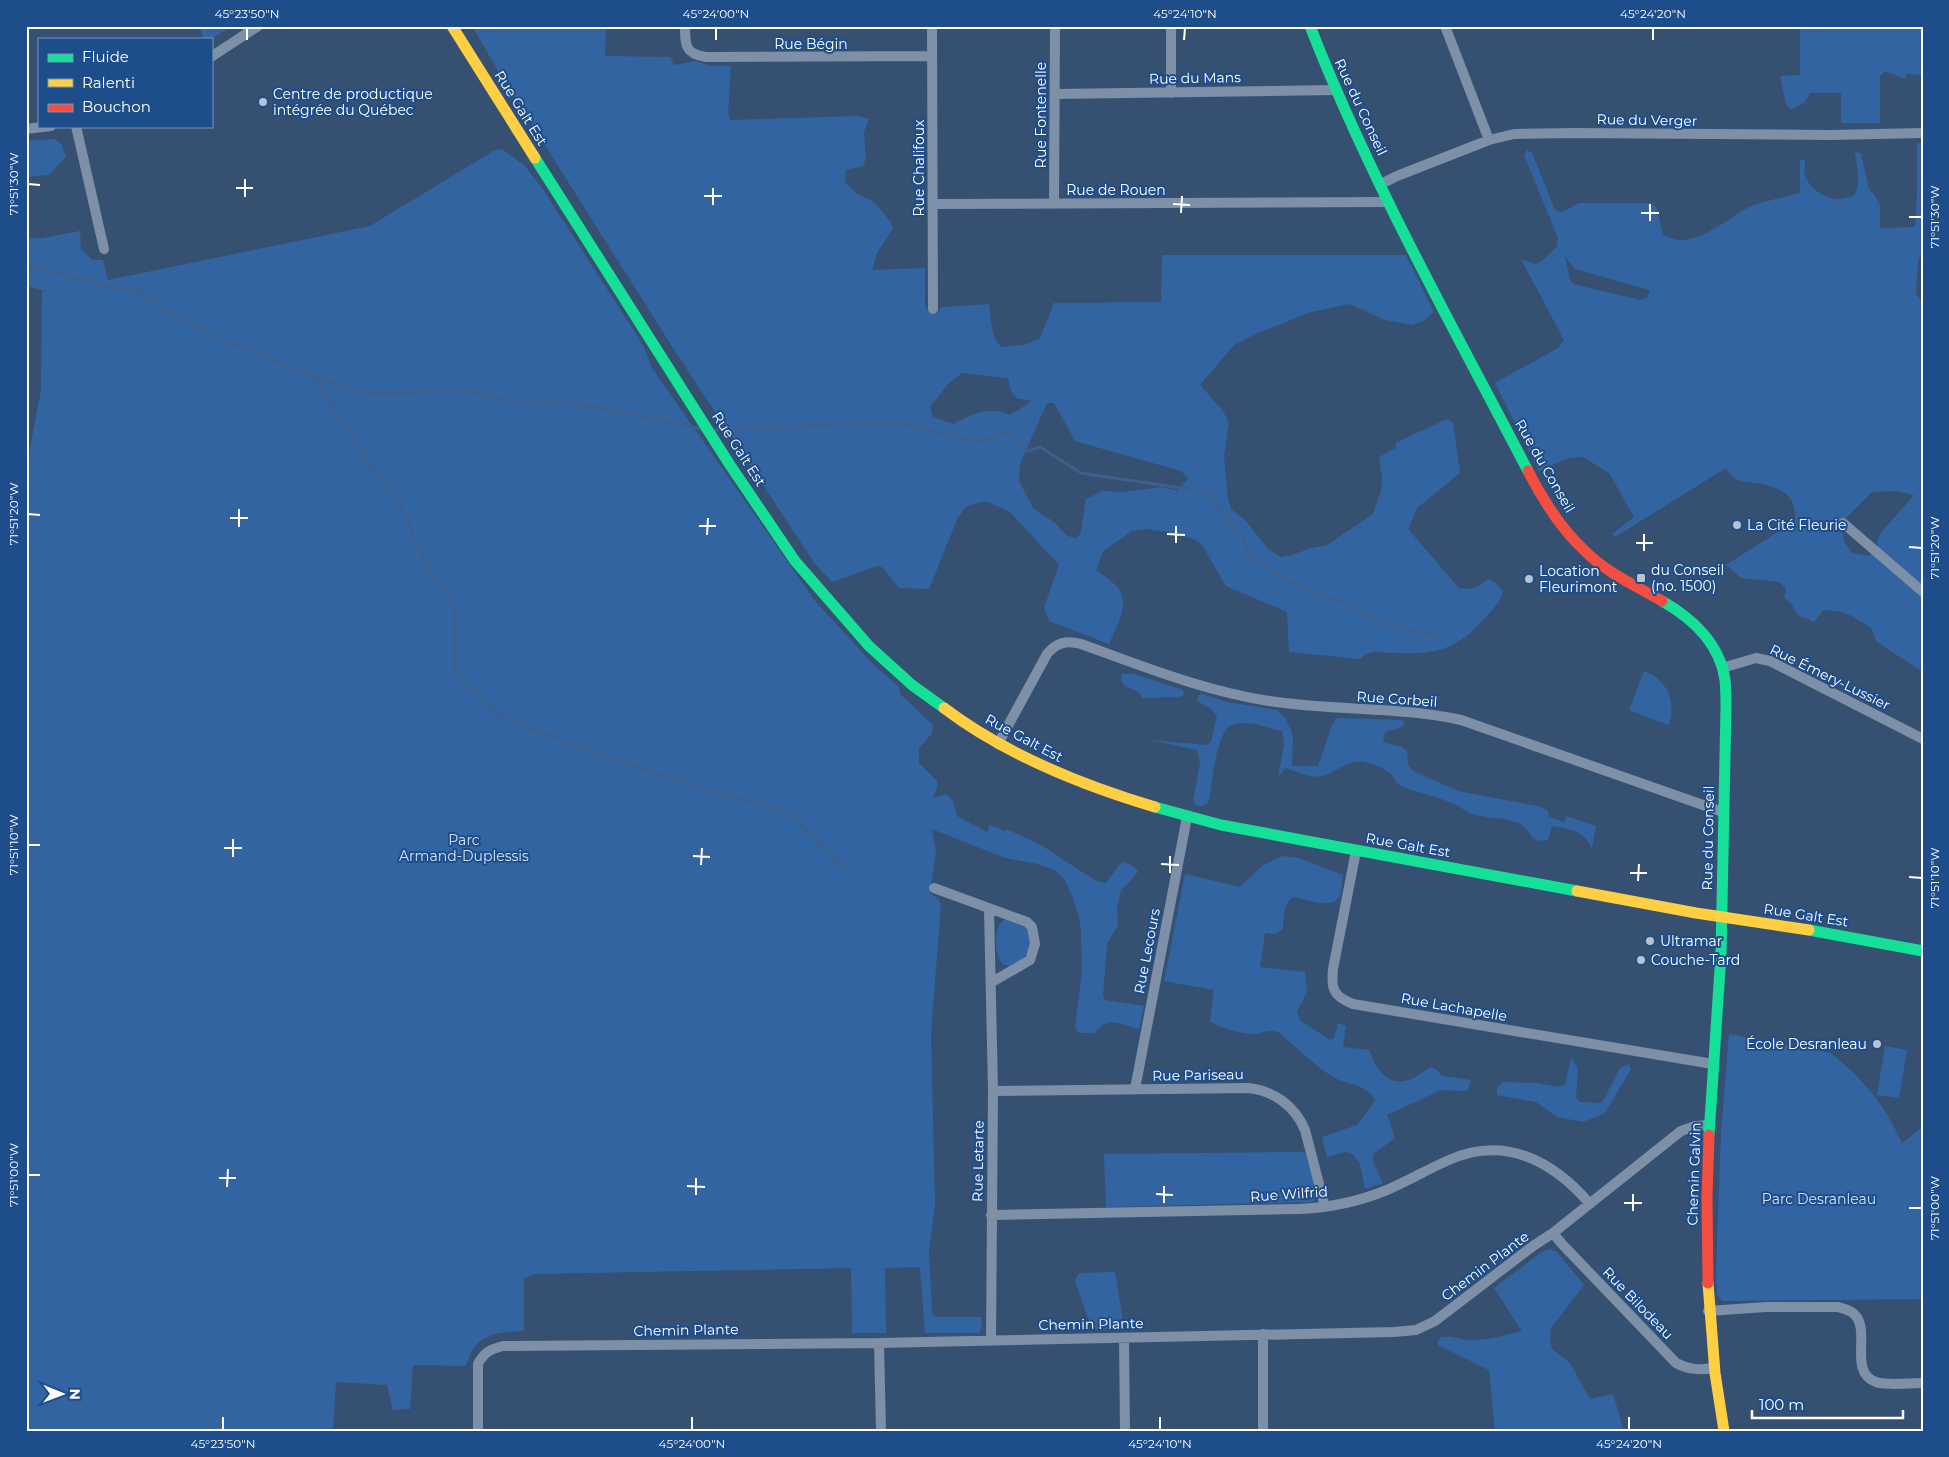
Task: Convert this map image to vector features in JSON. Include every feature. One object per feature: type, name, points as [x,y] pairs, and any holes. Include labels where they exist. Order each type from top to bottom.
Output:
[{"type":"street","points":[[212,56],[258,26]]},
{"type":"street","name":"Rue Galt Est","points":[[452,26],[550,183],[796,563],[874,652],[940,705],[998,744],[1080,782],[1187,817],[1356,852],[1721,918],[1840,935],[1923,951]]},
{"type":"street","name":"Rue Bégin","points":[[685,26],[687,48],[691,53],[701,56],[932,56]]},
{"type":"street","name":"Rue Chalifoux","points":[[932,26],[933,309]]},
{"type":"street","name":"Rue Fontenelle","points":[[1054,204],[1055,26]]},
{"type":"street","points":[[1171,26],[1171,92]]},
{"type":"street","name":"Rue du Conseil","points":[[1310,26],[1336,90],[1389,202],[1517,452],[1554,516],[1584,551],[1600,564],[1666,602],[1694,624],[1716,652],[1722,668],[1726,707],[1721,918]]},
{"type":"street","points":[[1445,26],[1489,140]]},
{"type":"street","name":"Rue du Mans","points":[[1055,94],[1336,90]]},
{"type":"street","points":[[76,128],[104,249]]},
{"type":"street","name":"Rue du Verger","points":[[1381,184],[1489,140],[1530,133],[1812,135],[1923,133]]},
{"type":"street","name":"Rue de Rouen","points":[[933,204],[1389,202]]},
{"type":"street","points":[[1843,523],[1923,592]]},
{"type":"street","name":"Rue Corbeil","points":[[998,744],[1047,654],[1051,649],[1062,643],[1069,642],[1081,644],[1190,682],[1244,697],[1324,708],[1428,714],[1461,720],[1723,812]]},
{"type":"street","name":"Rue Émery-Lussier","points":[[1722,668],[1756,658],[1770,661],[1923,739]]},
{"type":"street","name":"Rue Lecours","points":[[1135,1089],[1187,817]]},
{"type":"street","name":"Rue Lachapelle","points":[[1356,852],[1332,982],[1335,993],[1341,1000],[1353,1004],[1713,1064]]},
{"type":"street","points":[[934,888],[989,909],[1021,918],[1032,928],[1036,944],[1030,960],[992,982]]},
{"type":"street","name":"Rue Letarte","points":[[989,909],[993,1091],[991,1340]]},
{"type":"street","name":"Chemin Galvin","points":[[1721,918],[1706,1240],[1708,1311],[1714,1368],[1724,1431]]},
{"type":"street","name":"Rue Pariseau","points":[[993,1091],[1248,1088],[1268,1092],[1295,1111],[1305,1130],[1325,1207]]},
{"type":"street","name":"Chemin Plante","points":[[478,1431],[478,1364],[488,1350],[503,1346],[879,1342],[1405,1332],[1425,1327],[1435,1321],[1533,1246],[1553,1233],[1681,1131],[1695,1126],[1710,1125]]},
{"type":"street","name":"Rue Wilfrid","points":[[991,1215],[1298,1210],[1325,1207],[1385,1191],[1462,1156],[1487,1151],[1516,1153],[1541,1162],[1563,1176],[1590,1204]]},
{"type":"street","name":"Rue Bilodeau","points":[[1553,1233],[1676,1363],[1685,1368],[1697,1370],[1714,1368]]},
{"type":"street","points":[[1708,1311],[1766,1307],[1838,1307],[1847,1310],[1855,1314],[1861,1324],[1861,1357],[1863,1369],[1867,1377],[1876,1382],[1923,1384]]},
{"type":"street","points":[[1263,1334],[1263,1431]]},
{"type":"street","points":[[1124,1338],[1125,1431]]},
{"type":"street","points":[[879,1342],[881,1431]]},
{"type":"green space","points":[[199,26],[232,26],[212,38],[204,38]]},
{"type":"green space","points":[[472,26],[606,26],[605,56],[670,57],[674,65],[696,61],[710,66],[731,66],[728,113],[730,120],[858,116],[869,119],[864,132],[866,158],[863,166],[846,170],[845,182],[857,194],[874,202],[891,222],[893,228],[877,253],[872,270],[925,268],[925,305],[928,311],[937,312],[942,307],[989,304],[994,333],[1002,347],[1024,345],[1040,338],[1054,303],[1161,302],[1162,255],[1406,255],[1434,312],[1423,321],[1412,325],[1385,320],[1350,304],[1311,312],[1258,333],[1234,345],[1200,385],[1223,411],[1229,423],[1224,456],[1228,500],[1232,510],[1245,520],[1269,550],[1281,557],[1327,545],[1373,514],[1381,491],[1382,477],[1379,457],[1396,448],[1395,443],[1447,419],[1453,423],[1460,473],[1417,508],[1408,529],[1459,588],[1471,589],[1489,580],[1493,581],[1503,591],[1500,599],[1471,632],[1446,648],[1420,653],[1373,652],[1366,654],[1360,659],[1289,652],[1287,612],[1226,586],[1202,545],[1196,540],[1174,533],[1146,529],[1132,531],[1103,551],[1096,570],[1119,589],[1122,596],[1122,612],[1109,644],[1049,621],[1044,608],[1059,565],[1010,512],[986,501],[967,506],[958,517],[929,589],[899,588],[882,567],[877,566],[832,582],[815,564],[673,348],[498,71]],"holes":[[[962,373],[1008,378],[1010,389],[1016,398],[1032,401],[1010,415],[995,411],[981,412],[953,424],[933,417],[930,407],[949,383]],[[1047,403],[1054,403],[1075,441],[1181,471],[1188,478],[1178,491],[1161,487],[1123,492],[1103,491],[1086,499],[1081,532],[1077,538],[1067,536],[1055,523],[1033,508],[1019,481],[1020,464]]]},
{"type":"green space","points":[[1800,26],[1923,26],[1923,75],[1907,74],[1905,79],[1885,71],[1880,76],[1880,123],[1841,123],[1841,93],[1810,93],[1804,103],[1791,109],[1786,105],[1780,76],[1800,75]]},
{"type":"green space","points":[[54,139],[61,144],[66,156],[49,175],[26,177],[26,141]]},
{"type":"green space","points":[[1917,143],[1923,143],[1923,250],[1918,261],[1916,293],[1923,304],[1923,672],[1877,642],[1871,628],[1850,615],[1837,611],[1823,610],[1814,622],[1798,615],[1790,602],[1784,598],[1786,589],[1780,582],[1741,578],[1726,565],[1795,521],[1793,504],[1785,493],[1772,486],[1738,480],[1726,468],[1615,537],[1612,534],[1634,517],[1609,473],[1583,457],[1568,458],[1539,471],[1495,383],[1558,348],[1564,340],[1521,259],[1536,264],[1557,247],[1558,238],[1524,155],[1527,150],[1532,153],[1555,210],[1562,212],[1579,203],[1650,203],[1656,207],[1663,235],[1675,239],[1686,240],[1698,237],[1754,205],[1800,193],[1800,160],[1805,160],[1805,175],[1810,185],[1825,196],[1841,199],[1849,198],[1857,190],[1858,179],[1855,152],[1861,153],[1869,189],[1880,205],[1880,228],[1915,227]],"holes":[[[1565,256],[1575,269],[1650,290],[1647,298],[1640,300],[1573,284],[1570,280]],[[1897,491],[1914,495],[1879,535],[1877,545],[1869,556],[1852,553],[1845,543],[1840,524],[1872,492]]]},
{"type":"green space","name":"Parc Armand-Duplessis","points":[[502,149],[525,166],[544,191],[643,345],[652,368],[815,601],[873,664],[899,687],[900,694],[933,725],[932,733],[919,748],[919,763],[937,781],[937,788],[933,798],[946,794],[953,801],[957,816],[987,832],[990,825],[1005,831],[1006,829],[1041,845],[1096,881],[1106,883],[1119,865],[1124,862],[1137,870],[1138,872],[1121,891],[1117,907],[1118,925],[1107,944],[1103,996],[1105,1000],[1144,1006],[1139,1029],[1114,1022],[1105,1024],[1095,1033],[1079,1033],[1075,1027],[1082,971],[1080,921],[1073,897],[1064,879],[1056,871],[1038,864],[1005,858],[932,829],[936,851],[930,893],[941,904],[931,1034],[935,1204],[929,1250],[932,1313],[936,1317],[981,1317],[982,1326],[979,1333],[925,1333],[920,1267],[885,1268],[886,1333],[852,1333],[851,1268],[535,1274],[524,1279],[524,1331],[495,1334],[487,1337],[475,1347],[466,1366],[413,1365],[410,1409],[393,1410],[387,1385],[336,1382],[333,1431],[26,1431],[26,469],[41,390],[42,291],[45,291],[26,286],[26,239],[43,238],[80,231],[81,249],[93,260],[103,260],[108,280],[370,226],[495,150]]},
{"type":"green space","points":[[1644,671],[1659,680],[1668,692],[1671,708],[1669,725],[1629,710]]},
{"type":"green space","points":[[1122,674],[1135,674],[1183,690],[1184,695],[1179,697],[1142,698],[1140,693],[1125,686],[1121,680]]},
{"type":"green space","points":[[1203,694],[1227,702],[1277,710],[1285,718],[1291,730],[1293,740],[1292,766],[1318,766],[1333,723],[1337,718],[1403,720],[1404,724],[1399,728],[1385,732],[1383,742],[1402,747],[1407,751],[1408,764],[1413,771],[1458,791],[1542,807],[1548,811],[1549,817],[1564,822],[1566,816],[1596,826],[1592,848],[1585,837],[1576,831],[1552,826],[1548,840],[1537,840],[1518,823],[1506,819],[1469,813],[1450,802],[1403,787],[1388,772],[1369,763],[1350,763],[1318,777],[1308,776],[1285,768],[1278,777],[1284,745],[1282,731],[1251,723],[1238,723],[1227,729],[1218,747],[1209,801],[1203,806],[1196,805],[1193,801],[1200,763],[1197,750],[1150,740],[1206,745],[1211,742],[1217,716],[1210,708],[1197,701],[1199,695]]},
{"type":"green space","points":[[1283,856],[1299,858],[1343,875],[1341,893],[1337,900],[1319,903],[1294,897],[1290,899],[1286,906],[1283,929],[1276,934],[1265,933],[1260,967],[1305,972],[1307,992],[1297,1011],[1300,1020],[1330,1040],[1334,1038],[1338,1023],[1346,1026],[1343,1047],[1369,1050],[1380,1071],[1394,1081],[1410,1079],[1420,1075],[1430,1067],[1436,1069],[1442,1076],[1471,1080],[1467,1091],[1441,1090],[1387,1115],[1395,1138],[1373,1154],[1373,1162],[1383,1183],[1365,1189],[1360,1164],[1353,1154],[1345,1152],[1327,1157],[1322,1137],[1357,1125],[1375,1101],[1368,1091],[1333,1077],[1278,1032],[1244,1033],[1210,1022],[1214,990],[1164,981],[1185,874],[1240,887],[1263,865]]},
{"type":"green space","points":[[1004,920],[1010,920],[1028,930],[1031,938],[1026,955],[1013,966],[1006,966],[998,956],[996,938],[998,927]]},
{"type":"green space","name":"Parc Desranleau","points":[[1729,1034],[1831,1053],[1853,1072],[1872,1093],[1889,1117],[1902,1143],[1923,1127],[1923,1299],[1723,1301],[1720,1299],[1717,1294],[1716,1271],[1721,1133]]},
{"type":"green space","points":[[1885,1046],[1907,1050],[1899,1098],[1877,1095]]},
{"type":"green space","points":[[1571,1057],[1578,1069],[1576,1098],[1579,1102],[1600,1103],[1603,1101],[1620,1068],[1629,1064],[1631,1069],[1605,1113],[1583,1122],[1557,1117],[1536,1102],[1497,1095],[1497,1088],[1503,1082],[1537,1083],[1558,1087],[1565,1085]]},
{"type":"green space","points":[[1305,1152],[1317,1195],[1312,1202],[1106,1207],[1104,1154]]},
{"type":"green space","points":[[1550,1249],[1557,1252],[1584,1285],[1551,1328],[1550,1340],[1552,1349],[1570,1363],[1590,1399],[1613,1394],[1624,1431],[1495,1431],[1489,1370],[1438,1345],[1437,1342],[1441,1337],[1482,1340],[1522,1331],[1494,1288],[1543,1251]]},
{"type":"green space","points":[[1115,1272],[1123,1321],[1120,1329],[1092,1330],[1075,1281],[1079,1273]]},
{"type":"waterway","points":[[26,265],[112,288],[137,289],[158,306],[225,341],[313,376],[371,394],[470,392],[515,402],[591,406],[701,429]]},
{"type":"waterway","points":[[313,376],[381,481],[397,498],[429,569],[454,605],[454,672],[500,717],[621,762],[790,814],[850,873]]},
{"type":"waterway","points":[[713,430],[853,424],[901,424],[981,442],[1009,432],[1028,451],[1040,447],[1081,473],[1207,492],[1243,538],[1248,554],[1289,582],[1342,602],[1382,623],[1441,637]]},
{"type":"traffic: fast","points":[[1310,26],[1333,83],[1385,196],[1441,307],[1528,471]]},
{"type":"traffic: fast","points":[[535,158],[730,465],[795,561],[869,646],[912,685],[944,708]]},
{"type":"traffic: fast","points":[[1662,601],[1684,615],[1703,633],[1717,655],[1722,667],[1725,683],[1721,954],[1709,1135]]},
{"type":"traffic: fast","points":[[1155,807],[1221,825],[1577,891]]},
{"type":"traffic: fast","points":[[1809,930],[1923,951]]},
{"type":"traffic: slow","points":[[452,26],[535,158]]},
{"type":"traffic: slow","points":[[944,708],[993,740],[1045,767],[1100,789],[1155,807]]},
{"type":"traffic: slow","points":[[1577,891],[1696,913],[1809,930]]},
{"type":"traffic: slow","points":[[1708,1283],[1715,1373],[1724,1431]]},
{"type":"traffic: jam","points":[[1528,471],[1553,513],[1567,532],[1592,558],[1611,572],[1662,601]]},
{"type":"traffic: jam","points":[[1708,1283],[1707,1198],[1709,1135]]},
{"type":"place","name":"Centre de productique intégrée du Québec","points":[[263,102]]},
{"type":"place","name":"La Cité Fleurie","points":[[1737,525]]},
{"type":"place","name":"du Conseil (no. 1500)","points":[[1641,578]]},
{"type":"place","name":"Location Fleurimont","points":[[1529,579]]},
{"type":"place","name":"Ultramar","points":[[1650,941]]},
{"type":"place","name":"Couche-Tard","points":[[1641,960]]},
{"type":"place","name":"École Desranleau","points":[[1877,1044]]}]
